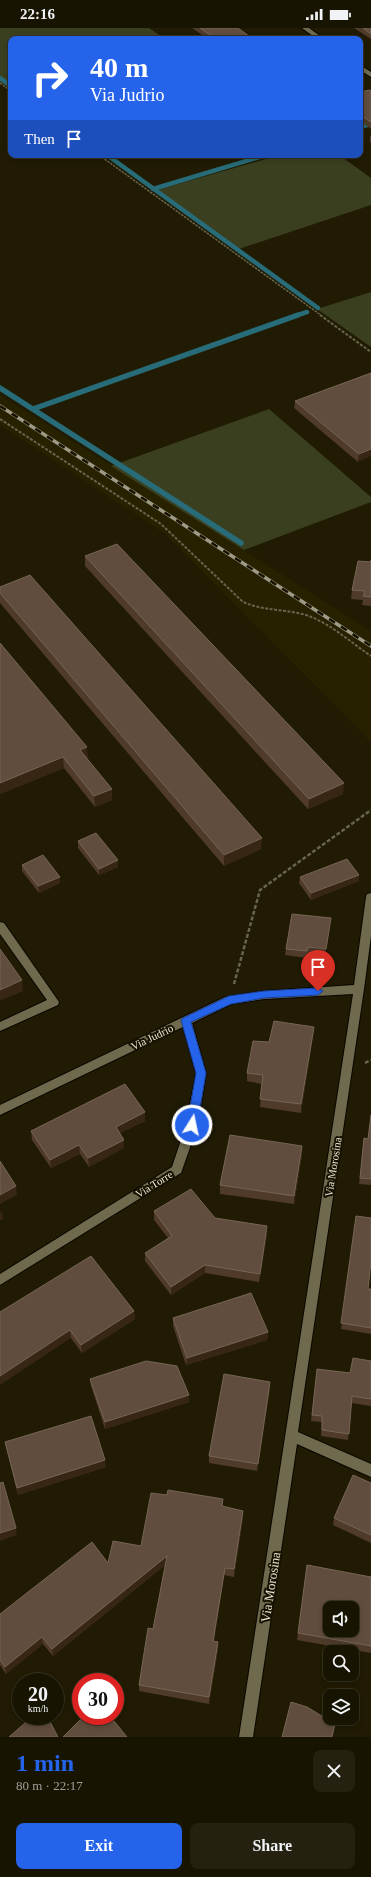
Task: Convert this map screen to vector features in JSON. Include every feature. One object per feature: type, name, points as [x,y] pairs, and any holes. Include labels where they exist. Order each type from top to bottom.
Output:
[{"type":"street","points":[[305,28],[316,36]]},
{"type":"street","name":"Via Morosina","points":[[246,1737],[360,989],[371,897]]},
{"type":"street","points":[[0,926],[54,1002],[0,1027]]},
{"type":"street","name":"Via Judrio","points":[[0,1110],[229,1000],[264,995],[360,989]]},
{"type":"street","name":"Via Torre","points":[[0,1280],[177,1170],[192,1125],[201,1073],[186,1020]]},
{"type":"street","points":[[292,1436],[371,1471]]},
{"type":"path","points":[[103,158],[371,352]]},
{"type":"path","points":[[0,419],[161,524],[235,596],[248,606],[294,612],[310,617],[371,656]]},
{"type":"path","points":[[229,1000],[260,890],[371,810]]},
{"type":"shaded area","points":[[0,395],[371,631],[371,742],[164,533],[0,425]]},
{"type":"green space","points":[[0,28],[149,28],[161,36],[8,36],[8,87],[0,82]]},
{"type":"green space","points":[[270,158],[343,158],[371,178],[371,205],[236,250],[154,191]]},
{"type":"green space","points":[[371,292],[371,347],[317,309]]},
{"type":"green space","points":[[269,409],[371,497],[371,502],[244,550],[111,466]]},
{"type":"building","points":[[200,28],[238,28],[249,36],[212,36]]},
{"type":"building","points":[[363,28],[371,28],[371,34]]},
{"type":"building","points":[[363,91],[371,91],[371,122],[363,117]]},
{"type":"building","points":[[371,373],[371,449],[359,454],[295,401]]},
{"type":"building","points":[[117,544],[344,783],[309,799],[85,556]]},
{"type":"building","points":[[358,561],[371,562],[371,597],[363,596],[365,591],[352,590]]},
{"type":"building","points":[[30,575],[262,838],[224,855],[0,593],[0,587]]},
{"type":"building","points":[[0,643],[87,747],[80,750],[112,789],[94,796],[63,757],[0,783]]},
{"type":"building","points":[[96,833],[118,860],[99,869],[78,841]]},
{"type":"building","points":[[43,855],[60,877],[38,886],[22,865]]},
{"type":"building","points":[[347,859],[359,875],[311,893],[300,877]]},
{"type":"building","points":[[292,914],[331,918],[326,949],[308,947],[307,951],[286,949]]},
{"type":"building","points":[[0,949],[22,980],[0,990]]},
{"type":"building","points":[[274,1021],[314,1027],[301,1104],[260,1099],[263,1075],[247,1073],[253,1041],[269,1042]]},
{"type":"building","points":[[125,1084],[145,1112],[116,1127],[124,1140],[88,1158],[79,1145],[50,1160],[31,1131]]},
{"type":"building","points":[[371,1115],[371,1179],[360,1178],[364,1138],[368,1139]]},
{"type":"building","points":[[230,1135],[302,1146],[294,1196],[220,1185]]},
{"type":"building","points":[[0,1161],[16,1186],[0,1195]]},
{"type":"building","points":[[191,1189],[215,1218],[267,1226],[260,1274],[205,1265],[171,1287],[145,1253],[172,1236],[154,1211]]},
{"type":"building","points":[[356,1216],[371,1218],[371,1262],[368,1289],[371,1289],[371,1328],[341,1323]]},
{"type":"building","points":[[91,1256],[134,1311],[81,1345],[70,1330],[0,1376],[0,1312]]},
{"type":"building","points":[[251,1293],[268,1332],[187,1358],[173,1318]]},
{"type":"building","points":[[353,1358],[371,1361],[371,1399],[352,1396],[349,1434],[322,1430],[322,1416],[312,1415],[317,1369],[350,1373]]},
{"type":"building","points":[[146,1361],[177,1366],[189,1395],[105,1422],[90,1379]]},
{"type":"building","points":[[224,1374],[270,1382],[258,1464],[209,1456]]},
{"type":"building","points":[[91,1416],[105,1460],[17,1488],[5,1442]]},
{"type":"building","points":[[353,1475],[371,1483],[371,1535],[334,1518]]},
{"type":"building","points":[[3,1482],[16,1528],[0,1533],[0,1483]]},
{"type":"building","points":[[168,1490],[223,1499],[222,1506],[243,1511],[234,1569],[225,1568],[213,1641],[218,1642],[209,1697],[139,1685],[148,1628],[153,1629],[167,1556],[52,1649],[42,1637],[5,1667],[0,1660],[0,1614],[92,1542],[108,1563],[113,1541],[141,1546],[151,1493],[167,1495]]},
{"type":"building","points":[[307,1565],[371,1577],[371,1646],[298,1633]]},
{"type":"building","points":[[291,1702],[307,1707],[323,1717],[323,1725],[335,1725],[332,1737],[282,1737]]},
{"type":"building","points":[[23,1725],[52,1725],[58,1737],[9,1737]]},
{"type":"building","points":[[75,1725],[117,1725],[127,1737],[63,1737]]},
{"type":"waterway","points":[[0,78],[8,84]]},
{"type":"waterway","points":[[363,126],[371,124]]},
{"type":"waterway","points":[[111,158],[154,189]]},
{"type":"waterway","points":[[154,189],[256,158]]},
{"type":"waterway","points":[[154,189],[318,308]]},
{"type":"waterway","points":[[298,315],[307,312]]},
{"type":"waterway","points":[[33,409],[298,315]]},
{"type":"waterway","points":[[0,388],[241,543]]},
{"type":"railway","points":[[0,406],[371,646]]},
{"type":"route","points":[[192,1125],[201,1073],[186,1020],[229,1000],[264,995],[318,991]]}]
